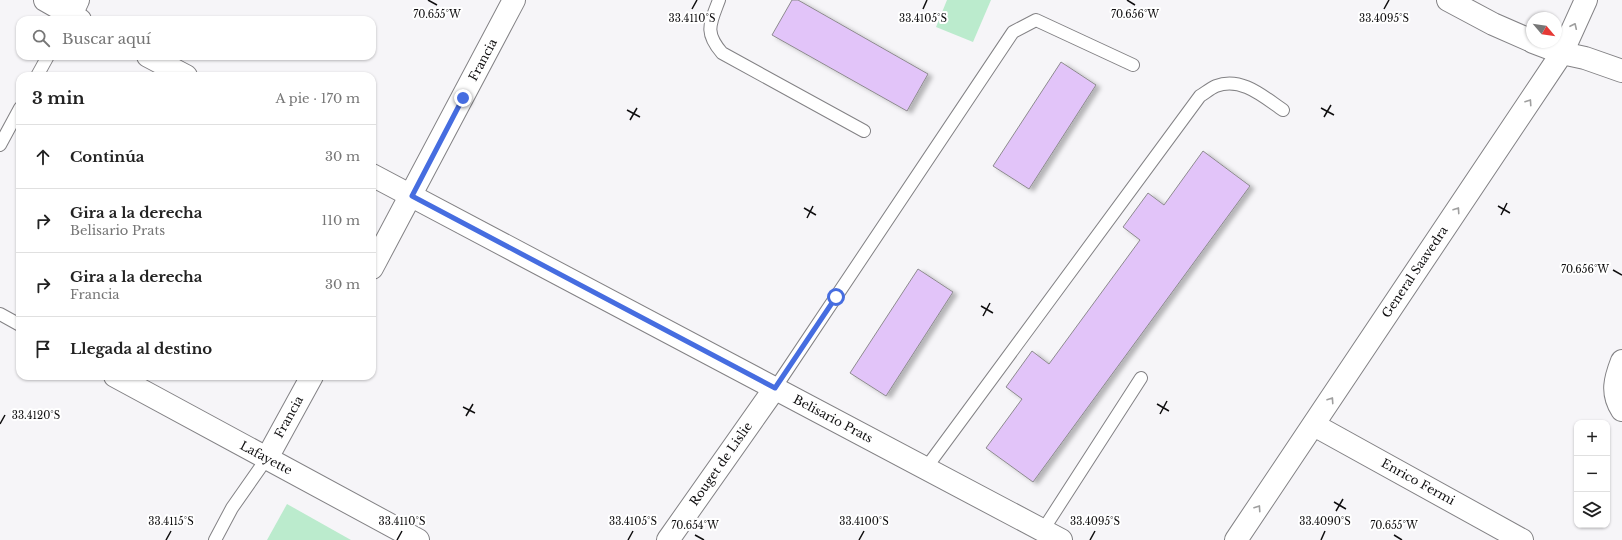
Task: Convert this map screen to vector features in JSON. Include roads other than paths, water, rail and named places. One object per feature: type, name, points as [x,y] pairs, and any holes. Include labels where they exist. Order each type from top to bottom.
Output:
[{"type":"street","points":[[45,0],[74,14]]},
{"type":"street","name":"Francia","points":[[376,261],[412,196],[514,0]]},
{"type":"street","points":[[1448,0],[1493,24],[1526,39]]},
{"type":"street","name":"General Saavedra","points":[[1236,540],[1562,53],[1586,0]]},
{"type":"street","points":[[1549,48],[1562,53],[1585,58],[1622,71]]},
{"type":"street","points":[[156,60],[178,72]]},
{"type":"street","name":"Belisario Prats","points":[[376,177],[1052,535]]},
{"type":"street","points":[[1622,361],[1615,383],[1614,393],[1622,410]]},
{"type":"street","name":"Lafayette","points":[[121,380],[418,540]]},
{"type":"street","name":"Francia","points":[[267,458],[310,380]]},
{"type":"street","name":"Rouget de Lislie","points":[[668,540],[775,388]]},
{"type":"street","name":"Enrico Fermi","points":[[1314,425],[1522,540]]},
{"type":"lane","points":[[719,0],[709,29],[712,41],[722,53],[864,131]]},
{"type":"lane","points":[[775,388],[1013,32],[1036,20],[1133,65]]},
{"type":"lane","points":[[39,72],[46,60]]},
{"type":"lane","points":[[926,468],[1200,96],[1216,86],[1234,82],[1252,89],[1283,110]]},
{"type":"lane","points":[[0,145],[16,115]]},
{"type":"lane","points":[[0,314],[16,323]]},
{"type":"lane","points":[[1052,535],[1141,378]]},
{"type":"lane","points":[[215,540],[232,508],[267,458]]}]
